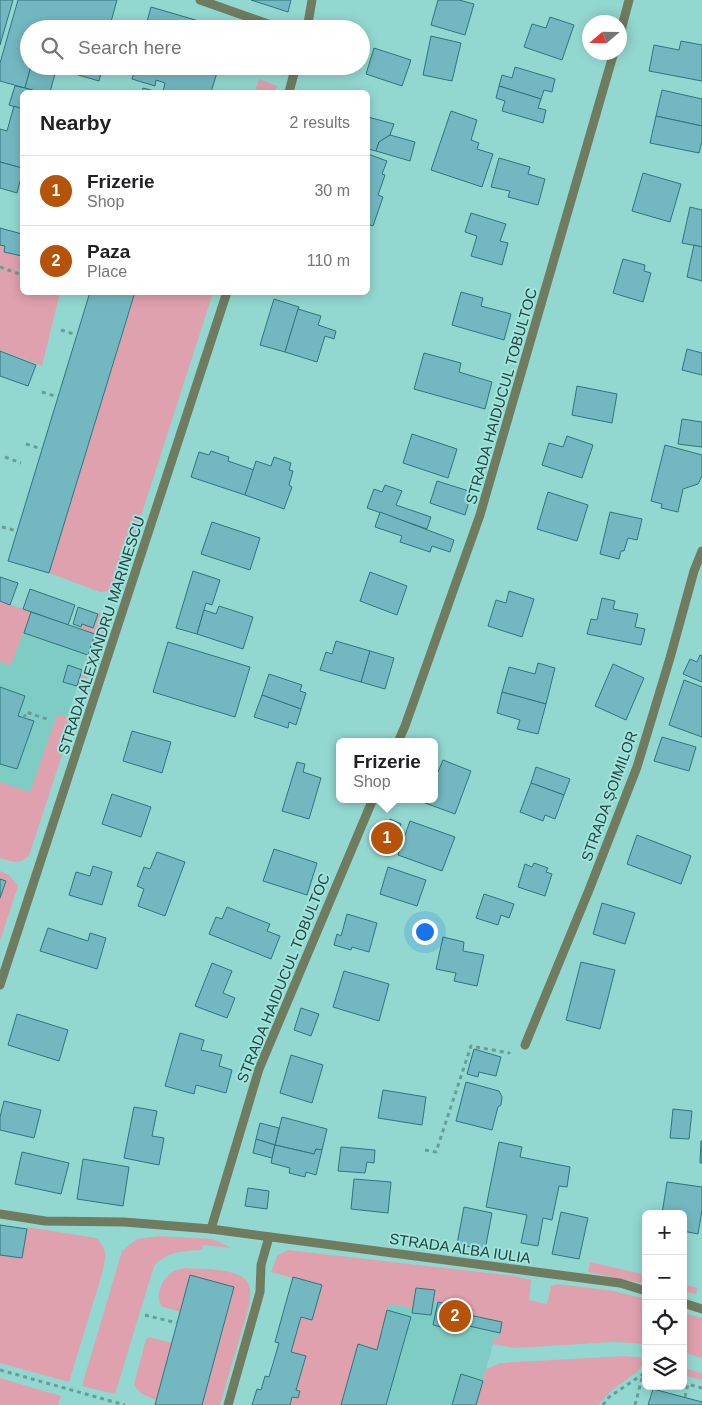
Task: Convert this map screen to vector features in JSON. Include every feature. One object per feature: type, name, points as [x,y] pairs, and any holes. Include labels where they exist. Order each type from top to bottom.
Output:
[{"type":"street","points":[[200,0],[257,20]]},
{"type":"street","points":[[309,20],[312,0]]},
{"type":"street","points":[[625,15],[629,0]]},
{"type":"street","name":"STRADA HAIDUCUL TOBULTOC","points":[[400,738],[480,515],[612,60]]},
{"type":"street","points":[[289,90],[293,75]]},
{"type":"street","name":"STRADA ALEXANDRU MARINESCU","points":[[0,985],[226,295]]},
{"type":"street","name":"STRADA ȘOIMILOR","points":[[525,1045],[637,767],[694,571],[702,551]]},
{"type":"street","name":"STRADA HAIDUCUL TOBULTOC","points":[[211,1229],[259,1069],[371,803]]},
{"type":"street","name":"STRADA ALBA IULIA","points":[[0,1214],[45,1222],[124,1222],[211,1229],[620,1283],[642,1290]]},
{"type":"street","points":[[228,1405],[260,1292],[262,1265],[269,1237]]},
{"type":"street","points":[[687,1304],[702,1309]]},
{"type":"path","points":[[0,267],[20,274]]},
{"type":"path","points":[[61,330],[77,335]]},
{"type":"path","points":[[42,392],[58,396]]},
{"type":"path","points":[[26,444],[42,449]]},
{"type":"path","points":[[5,457],[21,463]]},
{"type":"path","points":[[2,527],[17,531]]},
{"type":"path","points":[[24,718],[26,712],[47,719]]},
{"type":"path","points":[[425,1150],[436,1152],[471,1046],[509,1053],[513,1042],[525,1045]]},
{"type":"path","points":[[144,1315],[177,1323]]},
{"type":"path","points":[[0,1370],[124,1405]]},
{"type":"path","points":[[603,1405],[609,1397],[642,1376]]},
{"type":"path","points":[[635,1405],[642,1383]]},
{"type":"path","points":[[685,1397],[688,1384],[702,1388]]},
{"type":"shaded area","points":[[259,79],[277,86],[276,90],[256,90]]},
{"type":"shaded area","points":[[0,245],[5,246],[4,252],[20,256],[20,295],[60,295],[42,366],[0,350]]},
{"type":"shaded area","points":[[134,295],[212,295],[119,584],[111,591],[100,592],[49,573]]},
{"type":"shaded area","points":[[0,601],[95,634],[22,852],[0,849]]},
{"type":"shaded area","points":[[0,601],[31,612],[11,665],[0,662]]},
{"type":"shaded area","points":[[99,611],[107,618],[104,635],[83,687],[77,686],[95,635],[81,629],[82,624],[93,628]]},
{"type":"shaded area","points":[[57,715],[74,718],[29,856],[22,861],[8,861],[0,858],[0,782],[30,792]]},
{"type":"shaded area","points":[[0,871],[9,875],[18,886],[0,941],[0,898],[6,881],[0,879]]},
{"type":"shaded area","points":[[27,1227],[96,1238],[103,1246],[105,1259],[102,1274],[69,1382],[0,1363],[0,1255],[22,1258]]},
{"type":"shaded area","points":[[159,1236],[212,1239],[232,1248],[203,1245],[202,1250],[176,1253],[159,1261],[154,1266],[115,1394],[82,1386],[122,1251],[137,1239]]},
{"type":"shaded area","points":[[288,1250],[514,1276],[531,1280],[529,1300],[547,1304],[551,1286],[557,1284],[614,1291],[642,1298],[642,1344],[614,1342],[516,1348],[492,1344],[495,1337],[500,1337],[500,1333],[451,1311],[452,1305],[433,1301],[434,1290],[416,1288],[413,1308],[389,1304],[377,1350],[359,1345],[341,1405],[290,1405],[292,1397],[298,1398],[300,1392],[296,1390],[306,1356],[291,1352],[301,1317],[312,1320],[322,1286],[271,1272],[277,1256]]},
{"type":"shaded area","points":[[590,1262],[642,1274],[642,1283],[588,1272]]},
{"type":"shaded area","points":[[184,1268],[219,1270],[237,1274],[244,1278],[250,1288],[249,1306],[220,1405],[202,1405],[234,1287],[180,1312],[161,1306],[159,1292],[163,1283],[172,1272]]},
{"type":"shaded area","points":[[687,1285],[698,1288],[696,1294],[687,1292]]},
{"type":"shaded area","points":[[416,1288],[435,1290],[433,1301],[453,1305],[452,1311],[502,1322],[500,1337],[495,1337],[476,1405],[341,1405],[358,1344],[387,1310],[389,1304]]},
{"type":"shaded area","points":[[687,1314],[702,1318],[702,1358],[687,1353]]},
{"type":"shaded area","points":[[149,1337],[172,1343],[156,1400],[141,1393],[134,1385],[146,1339]]},
{"type":"shaded area","points":[[625,1356],[642,1358],[642,1365],[637,1372],[612,1390],[598,1405],[476,1405],[486,1369],[501,1363]]},
{"type":"shaded area","points":[[687,1369],[702,1373],[702,1380],[687,1376]]},
{"type":"shaded area","points":[[0,1378],[61,1396],[58,1405],[0,1405]]},
{"type":"building","points":[[0,0],[13,0],[0,45]]},
{"type":"building","points":[[18,0],[117,0],[111,20],[20,20],[20,75],[29,75],[25,88],[0,81],[0,63]]},
{"type":"building","points":[[251,0],[291,0],[288,12]]},
{"type":"building","points":[[438,0],[459,0],[474,4],[465,35],[431,25]]},
{"type":"building","points":[[151,7],[195,20],[147,20]]},
{"type":"building","points":[[550,17],[574,25],[562,60],[524,47],[532,24],[546,28]]},
{"type":"building","points":[[431,36],[461,43],[452,81],[423,75]]},
{"type":"building","points":[[681,41],[702,45],[702,81],[649,71],[654,45],[679,50]]},
{"type":"building","points":[[374,48],[411,60],[402,86],[369,75],[370,61]]},
{"type":"building","points":[[515,67],[555,79],[552,92],[544,90],[541,99],[499,86],[502,75],[512,78]]},
{"type":"building","points":[[29,75],[55,75],[51,90],[25,88]]},
{"type":"building","points":[[78,75],[101,75],[99,81]]},
{"type":"building","points":[[133,75],[216,75],[212,90],[163,90],[165,83],[156,80],[155,86],[132,79]]},
{"type":"building","points":[[15,86],[32,90],[20,90],[20,108],[9,105]]},
{"type":"building","points":[[499,86],[541,99],[538,108],[546,110],[543,123],[502,111],[505,101],[496,98]]},
{"type":"building","points":[[662,90],[702,99],[702,126],[656,116]]},
{"type":"building","points":[[14,106],[20,108],[20,167],[0,162],[0,129],[7,131]]},
{"type":"building","points":[[451,111],[477,120],[471,140],[479,143],[477,149],[493,154],[482,187],[431,170]]},
{"type":"building","points":[[656,116],[702,126],[702,141],[699,153],[650,143]]},
{"type":"building","points":[[370,118],[394,124],[390,135],[379,142],[376,151],[370,150]]},
{"type":"building","points":[[390,135],[415,142],[410,161],[376,151],[379,142]]},
{"type":"building","points":[[370,155],[387,161],[382,174],[385,175],[378,195],[383,197],[373,226],[370,225]]},
{"type":"building","points":[[499,158],[530,167],[528,174],[545,179],[538,205],[508,197],[510,191],[491,187]]},
{"type":"building","points":[[0,162],[20,167],[20,182],[17,193],[0,188]]},
{"type":"building","points":[[643,173],[681,184],[670,222],[632,211]]},
{"type":"building","points":[[690,207],[702,210],[702,247],[682,243]]},
{"type":"building","points":[[471,213],[506,224],[500,241],[508,243],[502,265],[471,256],[477,236],[465,232]]},
{"type":"building","points":[[0,228],[20,233],[20,256],[4,252],[5,246],[0,245]]},
{"type":"building","points":[[694,245],[702,247],[702,281],[687,277]]},
{"type":"building","points":[[623,259],[645,265],[644,271],[651,273],[643,302],[613,293]]},
{"type":"building","points":[[461,292],[483,298],[481,306],[511,314],[504,340],[452,325]]},
{"type":"building","points":[[89,295],[134,295],[49,573],[8,561]]},
{"type":"building","points":[[274,299],[299,307],[285,352],[260,345]]},
{"type":"building","points":[[298,309],[321,316],[318,325],[336,331],[334,339],[325,336],[317,362],[285,352]]},
{"type":"building","points":[[687,349],[702,353],[702,375],[682,370]]},
{"type":"building","points":[[0,351],[36,365],[28,386],[0,376]]},
{"type":"building","points":[[424,353],[461,363],[459,372],[492,382],[485,409],[414,389]]},
{"type":"building","points":[[577,386],[617,394],[612,423],[572,415]]},
{"type":"building","points":[[682,419],[702,422],[702,447],[678,444]]},
{"type":"building","points":[[412,434],[457,449],[448,478],[403,463]]},
{"type":"building","points":[[567,436],[593,445],[582,478],[542,465],[549,443],[563,447]]},
{"type":"building","points":[[665,445],[702,455],[702,476],[698,484],[683,489],[678,512],[661,508],[662,504],[651,501]]},
{"type":"building","points":[[211,451],[229,457],[228,461],[254,470],[245,495],[191,477],[199,452],[209,455]]},
{"type":"building","points":[[274,457],[291,463],[289,470],[293,471],[289,485],[292,487],[284,509],[245,495],[256,461],[271,466]]},
{"type":"building","points":[[437,481],[472,492],[465,515],[430,503]]},
{"type":"building","points":[[385,485],[402,491],[396,505],[431,517],[427,529],[367,508],[374,489],[382,492]]},
{"type":"building","points":[[548,492],[588,505],[577,541],[537,529]]},
{"type":"building","points":[[380,512],[454,540],[450,552],[432,546],[430,552],[400,542],[402,536],[375,527]]},
{"type":"building","points":[[610,512],[642,519],[637,540],[628,538],[619,559],[600,554]]},
{"type":"building","points":[[212,522],[260,538],[250,570],[201,554]]},
{"type":"building","points":[[193,571],[220,580],[212,605],[206,603],[197,634],[176,628]]},
{"type":"building","points":[[370,572],[407,586],[397,615],[360,601]]},
{"type":"building","points":[[0,577],[18,583],[10,605],[0,601]]},
{"type":"building","points":[[30,589],[75,605],[68,625],[23,609]]},
{"type":"building","points":[[509,591],[534,599],[522,637],[488,626],[496,600],[506,603]]},
{"type":"building","points":[[602,598],[615,601],[613,609],[638,614],[635,627],[645,629],[641,645],[587,634],[591,619],[597,620]]},
{"type":"building","points":[[219,606],[253,617],[243,649],[197,634],[204,610],[216,614]]},
{"type":"building","points":[[78,607],[98,614],[93,628],[82,624],[81,627],[73,624]]},
{"type":"building","points":[[31,612],[95,634],[88,655],[24,633]]},
{"type":"building","points":[[336,641],[370,651],[361,682],[320,670],[326,652],[332,654]]},
{"type":"building","points":[[168,642],[250,667],[235,717],[153,692]]},
{"type":"building","points":[[370,651],[394,658],[385,689],[361,682]]},
{"type":"building","points":[[700,655],[702,656],[702,682],[683,674],[690,659],[697,662]]},
{"type":"building","points":[[538,663],[555,668],[546,704],[502,692],[509,667],[535,674]]},
{"type":"building","points":[[613,664],[644,678],[626,720],[595,706]]},
{"type":"building","points":[[68,665],[82,670],[77,686],[63,682]]},
{"type":"building","points":[[269,674],[302,685],[300,691],[306,693],[301,709],[262,695]]},
{"type":"building","points":[[684,680],[702,687],[702,737],[669,725]]},
{"type":"building","points":[[0,687],[25,696],[18,716],[34,721],[17,769],[0,764]]},
{"type":"building","points":[[502,692],[546,704],[538,734],[517,729],[520,720],[497,713]]},
{"type":"building","points":[[262,695],[301,709],[296,725],[289,722],[288,728],[254,717]]},
{"type":"building","points":[[132,731],[171,742],[162,773],[123,761]]},
{"type":"building","points":[[662,737],[696,747],[689,771],[654,761]]},
{"type":"building","points":[[443,760],[471,771],[455,814],[425,803],[438,803],[438,772]]},
{"type":"building","points":[[297,762],[305,764],[303,772],[321,778],[309,819],[282,811]]},
{"type":"building","points":[[536,767],[570,779],[564,795],[531,783]]},
{"type":"building","points":[[531,783],[564,795],[555,819],[545,815],[543,821],[520,812]]},
{"type":"building","points":[[112,794],[151,807],[141,837],[102,824]]},
{"type":"building","points":[[390,819],[401,824],[388,856],[377,851]]},
{"type":"building","points":[[410,821],[455,837],[442,871],[398,855]]},
{"type":"building","points":[[637,835],[691,856],[681,884],[627,864]]},
{"type":"building","points":[[274,849],[317,863],[307,895],[263,881]]},
{"type":"building","points":[[157,852],[185,862],[165,916],[138,906],[144,889],[137,886],[144,867],[150,869]]},
{"type":"building","points":[[534,863],[548,868],[546,872],[552,874],[545,896],[518,887],[525,864],[532,867]]},
{"type":"building","points":[[93,866],[112,872],[102,905],[69,895],[76,872],[90,876]]},
{"type":"building","points":[[388,867],[426,880],[417,906],[380,894]]},
{"type":"building","points":[[0,879],[6,881],[0,898]]},
{"type":"building","points":[[484,894],[514,904],[509,918],[501,915],[498,925],[476,918]]},
{"type":"building","points":[[602,903],[635,913],[625,944],[593,934]]},
{"type":"building","points":[[227,907],[270,924],[267,931],[280,936],[271,959],[209,934],[216,917],[222,919]]},
{"type":"building","points":[[347,914],[377,923],[369,952],[352,947],[351,950],[334,945],[337,934],[341,936]]},
{"type":"building","points":[[48,928],[88,941],[90,933],[106,938],[97,969],[40,951]]},
{"type":"building","points":[[443,937],[464,942],[463,951],[484,955],[477,986],[454,981],[456,973],[436,969]]},
{"type":"building","points":[[581,962],[615,970],[600,1029],[566,1020]]},
{"type":"building","points":[[212,963],[232,971],[223,993],[235,998],[227,1018],[195,1006]]},
{"type":"building","points":[[344,971],[389,984],[379,1021],[333,1007]]},
{"type":"building","points":[[301,1008],[319,1014],[311,1036],[294,1030]]},
{"type":"building","points":[[17,1014],[68,1030],[59,1061],[8,1045]]},
{"type":"building","points":[[180,1033],[204,1040],[201,1050],[222,1055],[219,1066],[232,1070],[226,1093],[196,1085],[194,1094],[165,1086]]},
{"type":"building","points":[[474,1049],[501,1057],[496,1076],[479,1072],[478,1077],[467,1074]]},
{"type":"building","points":[[291,1055],[323,1065],[312,1103],[280,1093]]},
{"type":"building","points":[[466,1082],[499,1091],[502,1097],[501,1105],[498,1107],[492,1130],[456,1121]]},
{"type":"building","points":[[383,1090],[426,1097],[422,1125],[378,1118]]},
{"type":"building","points":[[4,1101],[41,1110],[34,1138],[0,1130],[0,1117]]},
{"type":"building","points":[[134,1107],[157,1111],[152,1136],[164,1138],[159,1165],[124,1158]]},
{"type":"building","points":[[673,1109],[692,1111],[689,1139],[670,1138]]},
{"type":"building","points":[[282,1117],[327,1129],[322,1150],[316,1149],[314,1154],[275,1145]]},
{"type":"building","points":[[260,1123],[279,1128],[275,1145],[256,1139]]},
{"type":"building","points":[[256,1139],[275,1145],[272,1158],[253,1153]]},
{"type":"building","points":[[701,1141],[702,1163],[700,1163]]},
{"type":"building","points":[[499,1142],[522,1147],[520,1157],[570,1167],[567,1187],[559,1186],[552,1220],[543,1218],[538,1246],[521,1243],[527,1215],[486,1207]]},
{"type":"building","points":[[275,1145],[314,1154],[316,1149],[322,1150],[316,1175],[306,1172],[305,1177],[289,1173],[290,1168],[271,1163]]},
{"type":"building","points":[[341,1147],[375,1150],[374,1163],[367,1162],[365,1173],[338,1171]]},
{"type":"building","points":[[22,1152],[69,1163],[61,1194],[15,1184]]},
{"type":"building","points":[[83,1159],[129,1167],[123,1206],[77,1199]]},
{"type":"building","points":[[354,1179],[391,1182],[388,1213],[351,1209]]},
{"type":"building","points":[[667,1182],[702,1187],[702,1210],[698,1234],[687,1232],[687,1210],[663,1210]]},
{"type":"building","points":[[248,1188],[269,1191],[267,1209],[245,1206]]},
{"type":"building","points":[[464,1207],[492,1213],[485,1250],[457,1244]]},
{"type":"building","points":[[561,1212],[588,1218],[579,1259],[552,1254]]},
{"type":"building","points":[[0,1225],[27,1229],[22,1258],[0,1255]]},
{"type":"building","points":[[190,1275],[234,1287],[202,1405],[155,1405]]},
{"type":"building","points":[[293,1277],[322,1285],[312,1320],[301,1317],[291,1352],[306,1356],[296,1390],[300,1391],[298,1398],[292,1397],[290,1405],[252,1405],[257,1389],[261,1390],[265,1376],[269,1377],[279,1343],[275,1342]]},
{"type":"building","points":[[416,1288],[435,1290],[431,1315],[412,1313]]},
{"type":"building","points":[[438,1302],[453,1305],[451,1311],[502,1322],[500,1333],[447,1321],[445,1328],[433,1325]]},
{"type":"building","points":[[387,1310],[411,1317],[386,1405],[341,1405],[358,1344],[377,1350]]},
{"type":"building","points":[[461,1374],[483,1381],[476,1405],[452,1405]]},
{"type":"building","points":[[653,1390],[702,1402],[702,1405],[648,1405]]},
{"type":"place","name":"Frizerie","points":[[387,838]]},
{"type":"place","name":"Paza","points":[[455,1316]]}]
